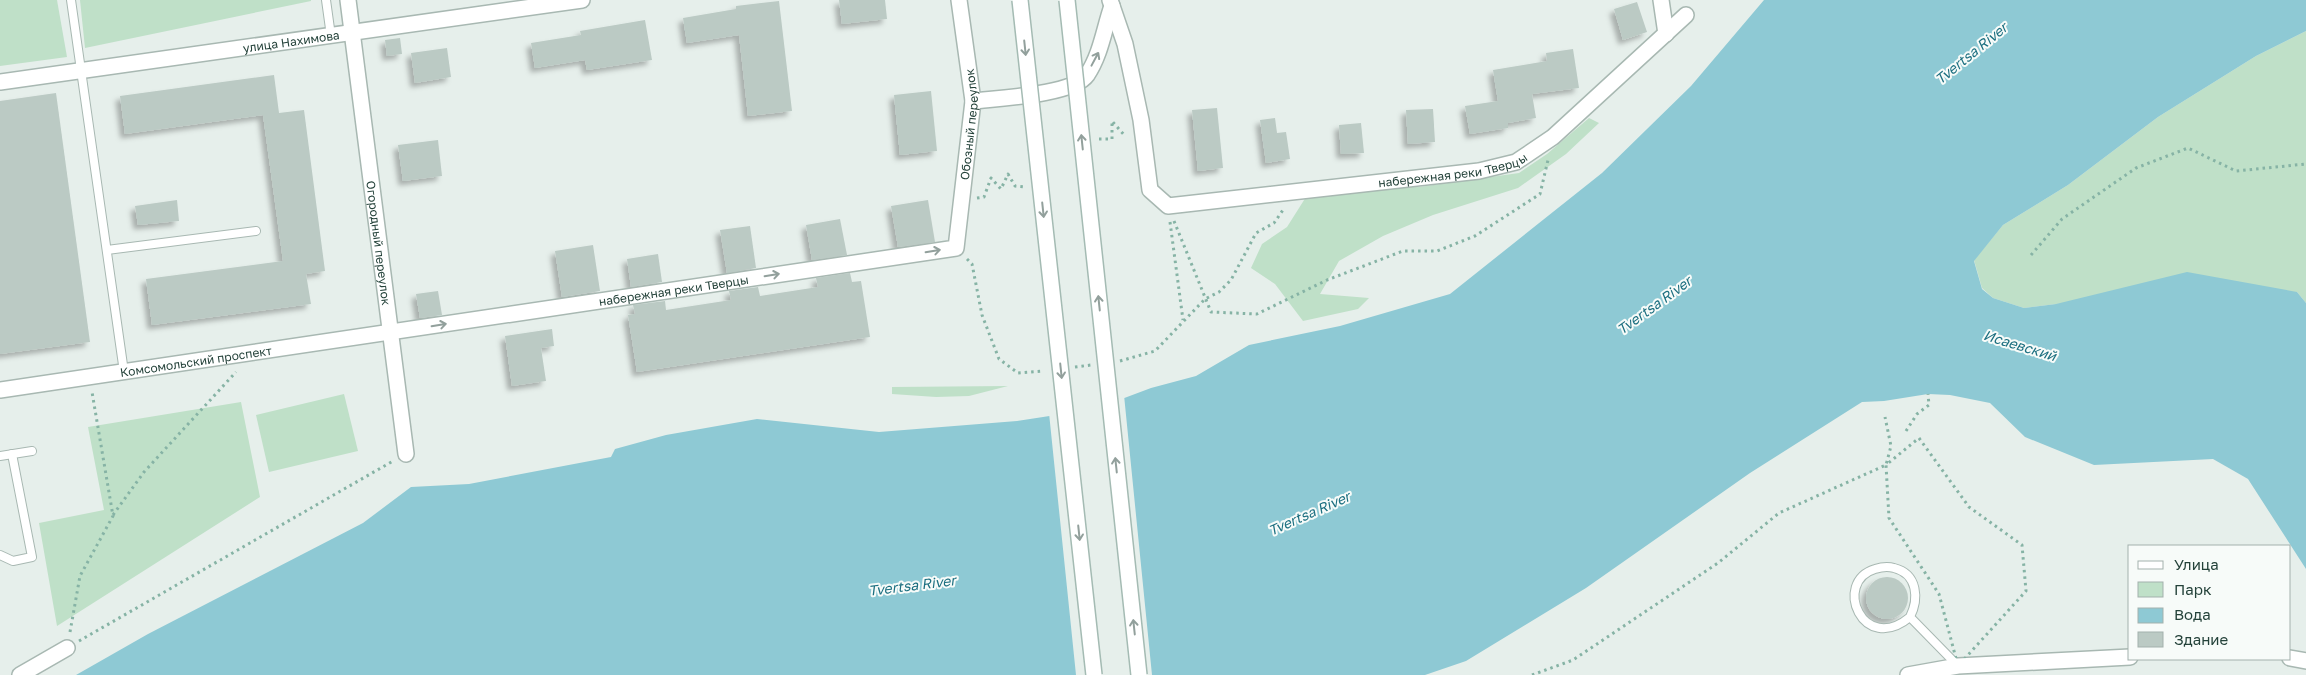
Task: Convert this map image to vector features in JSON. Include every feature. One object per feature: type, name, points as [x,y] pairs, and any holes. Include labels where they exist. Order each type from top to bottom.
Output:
[{"type":"street","name":"Огородный переулок","points":[[348,0],[406,454]]},
{"type":"street","name":"улица Нахимова","points":[[0,82],[582,0]]},
{"type":"street","name":"Обозный переулок","points":[[956,248],[973,101],[959,0]]},
{"type":"street","points":[[1020,0],[1094,675]]},
{"type":"street","points":[[1067,0],[1139,675]]},
{"type":"street","points":[[1661,0],[1666,34]]},
{"type":"street","points":[[973,101],[1062,90],[1086,76],[1100,50],[1111,3]]},
{"type":"street","points":[[1111,3],[1125,44],[1142,120],[1150,190],[1168,206]]},
{"type":"street","name":"набережная реки Тверцы","points":[[1168,206],[1478,170],[1516,162],[1553,137],[1686,15]]},
{"type":"street","name":"набережная реки Тверцы","points":[[390,332],[956,248]]},
{"type":"street","name":"Комсомольский проспект","points":[[0,390],[390,332]]},
{"type":"street","points":[[20,675],[67,648]]},
{"type":"street","points":[[1908,675],[2128,657]]},
{"type":"street","points":[[2291,658],[2306,661]]},
{"type":"lane","points":[[71,0],[124,372]]},
{"type":"lane","points":[[326,0],[331,36]]},
{"type":"lane","points":[[107,250],[256,231]]},
{"type":"lane","points":[[0,456],[32,451]]},
{"type":"lane","points":[[0,555],[13,561],[32,557],[12,454]]},
{"type":"lane","points":[[1882,567],[1894,568],[1905,573],[1913,583],[1916,594],[1915,606],[1910,617],[1900,625],[1889,629],[1877,628],[1866,622],[1858,613],[1854,601],[1856,589],[1861,578],[1870,570],[1882,567]]},
{"type":"lane","points":[[1910,617],[1958,670]]},
{"type":"path","points":[[1099,140],[1112,139],[1112,121],[1126,136],[1131,120],[1142,120]]},
{"type":"path","points":[[1168,206],[1211,312],[1257,314],[1327,280],[1403,251],[1437,251],[1475,236],[1540,194],[1553,137]]},
{"type":"path","points":[[2031,255],[2062,219],[2136,168],[2188,148],[2236,171],[2306,164]]},
{"type":"path","points":[[984,197],[991,178],[1001,189],[1008,174],[1015,186],[1026,187]]},
{"type":"path","points":[[1168,206],[1183,320],[1205,299],[1219,292],[1231,280],[1256,233],[1274,223],[1297,191]]},
{"type":"path","points":[[67,648],[80,576],[113,516],[144,472],[196,419],[253,353]]},
{"type":"path","points":[[89,377],[113,516]]},
{"type":"path","points":[[1906,431],[1917,414],[1929,405],[1928,394]]},
{"type":"path","points":[[1885,417],[1891,446],[1886,465],[1890,518],[1939,594],[1958,670]]},
{"type":"path","points":[[1532,675],[1573,660],[1718,563],[1779,513],[1886,465],[1919,438],[1969,507],[2022,545],[2026,592],[1958,670]]},
{"type":"path","points":[[67,648],[406,454]]},
{"type":"green space","points":[[0,0],[57,0],[67,57],[0,66]]},
{"type":"green space","points":[[80,0],[311,0],[311,1],[85,48]]},
{"type":"green space","points":[[2306,31],[2306,303],[2297,292],[2056,304],[2024,308],[1993,298],[1982,288],[1974,260],[2003,225],[2068,185],[2158,117],[2256,56]]},
{"type":"green space","points":[[1589,118],[1599,123],[1566,154],[1518,188],[1433,215],[1383,236],[1339,261],[1320,294],[1369,298],[1358,309],[1303,321],[1275,284],[1251,268],[1262,244],[1287,227],[1306,197],[1358,188],[1419,187],[1519,173],[1547,154]]},
{"type":"green space","points":[[1008,386],[969,396],[936,397],[892,394],[892,387]]},
{"type":"green space","points":[[344,394],[358,451],[269,472],[256,415]]},
{"type":"green space","points":[[241,402],[260,497],[57,626],[39,523],[104,510],[88,427]]},
{"type":"water","points":[[1764,0],[2306,0],[2306,31],[2256,56],[2158,117],[2068,185],[2003,225],[1974,261],[1982,289],[1993,298],[2024,308],[2056,304],[2187,272],[2297,292],[2306,303],[2306,569],[2248,479],[2213,459],[2094,465],[2025,437],[1990,403],[1950,395],[1928,394],[1884,401],[1862,402],[1750,473],[1586,588],[1466,661],[1425,675],[76,675],[148,634],[363,523],[411,487],[469,484],[611,457],[615,449],[666,435],[757,419],[879,432],[1017,421],[1095,409],[1151,388],[1196,376],[1249,345],[1340,326],[1450,294],[1602,173],[1691,86]]},
{"type":"pier","points":[[1124,395],[1152,675],[1076,675],[1049,413],[1095,406]]},
{"type":"building","points":[[839,0],[885,0],[887,19],[842,24]]},
{"type":"building","points":[[779,1],[792,111],[748,116],[739,35],[687,43],[683,18],[736,9],[736,6]]},
{"type":"building","points":[[1637,2],[1647,32],[1623,40],[1614,9]]},
{"type":"building","points":[[645,20],[652,60],[587,70],[585,60],[535,68],[531,43],[581,35],[580,31]]},
{"type":"building","points":[[400,38],[402,54],[387,56],[385,40]]},
{"type":"building","points":[[447,48],[451,77],[415,83],[411,53]]},
{"type":"building","points":[[1573,49],[1579,88],[1532,94],[1536,118],[1508,123],[1508,128],[1470,134],[1465,106],[1498,101],[1493,70],[1547,61],[1546,53]]},
{"type":"building","points":[[274,75],[279,113],[304,110],[325,271],[306,274],[311,304],[152,325],[146,279],[283,261],[263,115],[125,134],[120,96]]},
{"type":"building","points":[[931,91],[937,151],[900,155],[894,95]]},
{"type":"building","points":[[56,93],[90,342],[0,354],[0,101]]},
{"type":"building","points":[[1217,108],[1223,168],[1198,171],[1192,110]]},
{"type":"building","points":[[1433,109],[1435,142],[1408,144],[1406,110]]},
{"type":"building","points":[[1275,118],[1277,133],[1286,132],[1290,159],[1266,163],[1260,120]]},
{"type":"building","points":[[1361,123],[1364,153],[1341,154],[1339,125]]},
{"type":"building","points":[[438,140],[442,176],[403,181],[398,145]]},
{"type":"building","points":[[177,200],[179,221],[138,225],[135,206]]},
{"type":"building","points":[[928,200],[935,242],[898,247],[891,206]]},
{"type":"building","points":[[840,219],[847,255],[812,260],[806,225]]},
{"type":"building","points":[[750,226],[756,268],[727,273],[720,230]]},
{"type":"building","points":[[593,245],[600,291],[562,297],[555,251]]},
{"type":"building","points":[[658,254],[662,282],[631,287],[627,259]]},
{"type":"building","points":[[850,273],[852,282],[861,281],[870,337],[637,372],[628,315],[635,314],[633,305],[665,301],[666,310],[731,300],[729,291],[758,287],[760,296],[818,287],[816,278]]},
{"type":"building","points":[[438,291],[442,315],[420,318],[416,294]]},
{"type":"building","points":[[552,329],[554,346],[541,348],[546,381],[512,386],[505,336]]},
{"type":"building","points":[[1891,577],[1899,580],[1905,586],[1908,598],[1905,610],[1899,616],[1883,619],[1875,616],[1869,610],[1866,594],[1869,586],[1875,580]]},
{"type":"water label","name":"Tvertsa River","points":[[1971,53]]},
{"type":"water label","name":"Tvertsa River","points":[[1654,305]]},
{"type":"water label","name":"Исаевский","points":[[2020,345]]},
{"type":"water label","name":"Tvertsa River","points":[[1309,513]]},
{"type":"water label","name":"Tvertsa River","points":[[912,585]]}]
